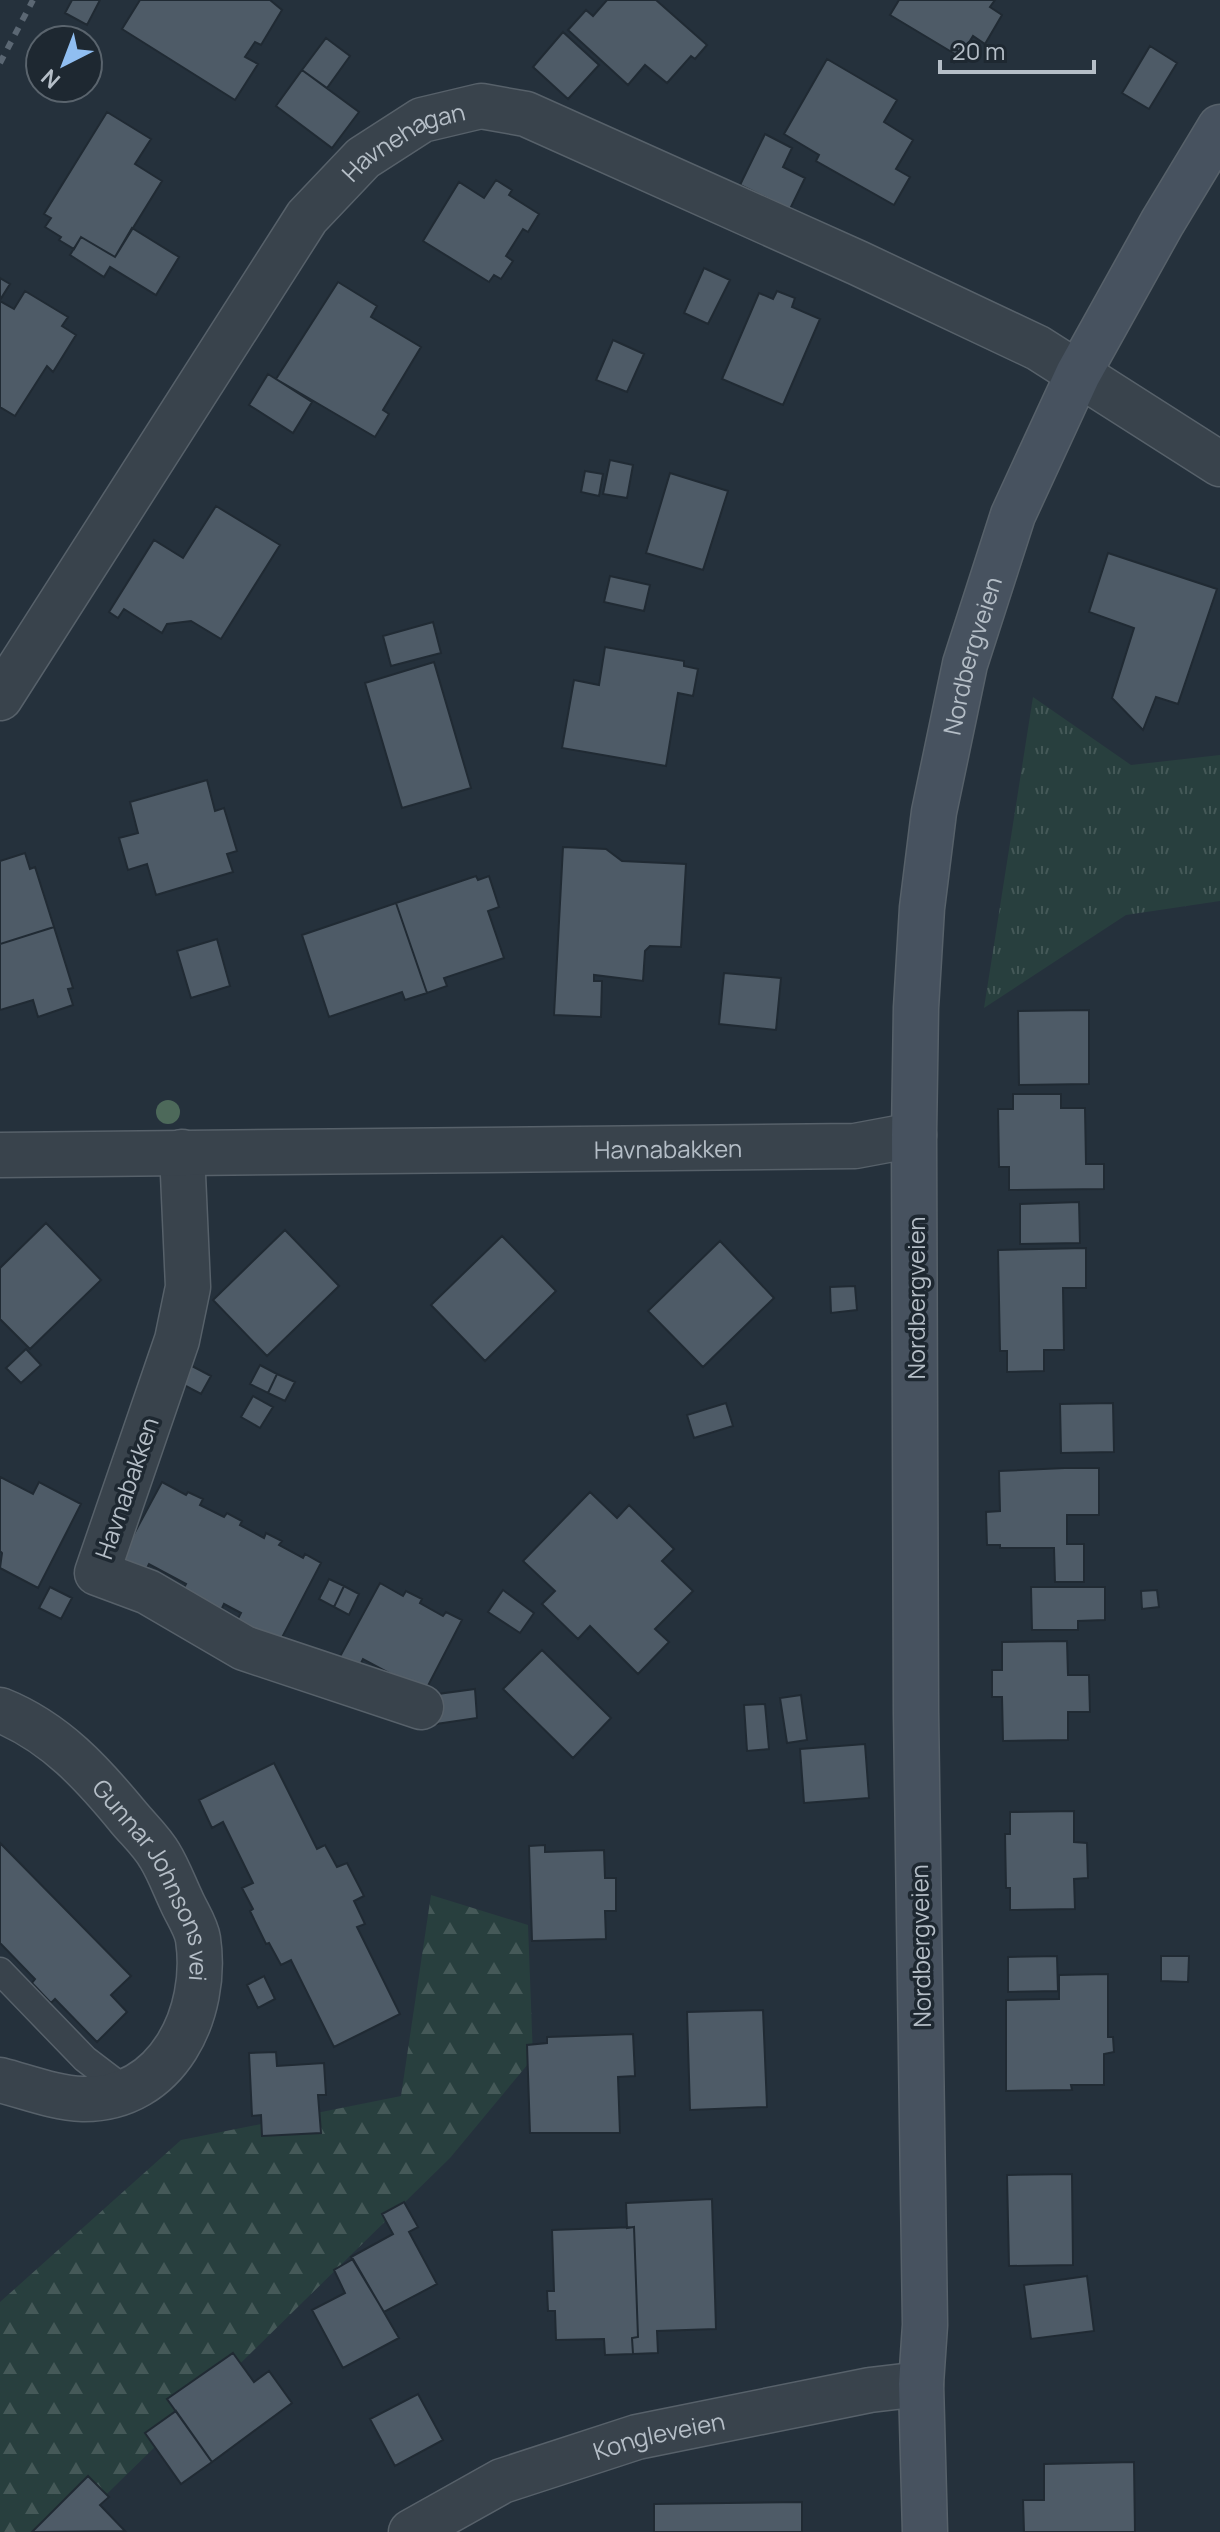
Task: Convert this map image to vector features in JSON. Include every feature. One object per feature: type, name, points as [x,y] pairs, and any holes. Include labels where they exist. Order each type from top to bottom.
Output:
[{"type":"street","name":"Havnehagan","points":[[0,698],[307,217],[363,158],[422,120],[481,106],[526,114],[858,263],[1038,348],[1220,464]]},
{"type":"street","name":"Nordbergveien","points":[[925,2532],[921,2384],[925,2325],[916,1697],[914,1135],[916,1008],[922,908],[934,812],[963,673],[1013,515],[1078,374],[1162,223],[1220,127]]},
{"type":"street","name":"Havnabakken","points":[[0,1155],[855,1146],[914,1135]]},
{"type":"street","name":"Havnabakken","points":[[182,1152],[188,1287],[177,1340],[97,1573],[148,1592],[244,1648],[421,1707]]},
{"type":"street","name":"Gunnar Johnsons vei","points":[[0,1710],[72,1753],[116,1802],[160,1855],[198,1937],[198,1998],[182,2040],[164,2066],[127,2091],[84,2099],[50,2094],[0,2080]]},
{"type":"street","name":"Kongleveien","points":[[411,2532],[502,2481],[637,2437],[870,2390],[921,2384]]},
{"type":"lane","points":[[0,1971],[85,2059],[127,2091]]},
{"type":"green space","points":[[1033,697],[1131,765],[1220,755],[1220,901],[1126,915],[984,1008]]},
{"type":"green space","points":[[431,1895],[528,1925],[533,2058],[450,2158],[68,2532],[0,2532],[0,2302],[181,2140],[401,2096]]},
{"type":"building","points":[[72,0],[100,0],[88,24],[65,13]]},
{"type":"building","points":[[140,0],[270,0],[282,10],[261,45],[255,42],[245,57],[258,64],[235,100],[122,29]]},
{"type":"building","points":[[607,0],[656,0],[707,45],[695,59],[691,56],[667,83],[645,65],[628,85],[568,30],[586,10],[593,16]]},
{"type":"building","points":[[899,0],[995,0],[990,7],[1002,15],[985,44],[973,36],[960,57],[890,15]]},
{"type":"building","points":[[563,32],[599,65],[568,99],[533,67]]},
{"type":"building","points":[[326,38],[350,56],[327,88],[302,70]]},
{"type":"building","points":[[1150,46],[1177,63],[1149,109],[1122,93]]},
{"type":"building","points":[[827,59],[897,100],[884,122],[913,140],[896,169],[910,177],[894,205],[816,161],[819,155],[784,134]]},
{"type":"building","points":[[302,70],[359,112],[332,148],[276,106]]},
{"type":"building","points":[[107,112],[151,139],[135,164],[162,181],[115,257],[81,237],[74,249],[59,240],[61,237],[45,227],[51,218],[44,214]]},
{"type":"building","points":[[765,134],[792,148],[783,167],[805,178],[790,209],[740,185]]},
{"type":"building","points":[[496,180],[512,190],[509,195],[539,214],[528,232],[523,229],[506,256],[513,261],[501,279],[494,275],[489,282],[423,241],[459,182],[484,198]]},
{"type":"building","points":[[132,228],[179,257],[156,295],[110,267],[104,277],[70,255],[81,237],[115,257]]},
{"type":"building","points":[[704,268],[730,280],[708,324],[684,313]]},
{"type":"building","points":[[0,278],[10,284],[0,300]]},
{"type":"building","points":[[338,282],[377,306],[371,317],[421,347],[383,410],[389,414],[375,437],[276,379]]},
{"type":"building","points":[[25,291],[68,317],[62,326],[76,335],[53,372],[47,366],[15,416],[0,407],[0,301],[14,309]]},
{"type":"building","points":[[777,291],[795,298],[792,307],[820,319],[783,405],[722,379],[759,293],[773,299]]},
{"type":"building","points":[[613,340],[644,354],[627,392],[596,380]]},
{"type":"building","points":[[268,374],[312,402],[293,433],[249,405]]},
{"type":"building","points":[[610,460],[633,465],[627,498],[603,494]]},
{"type":"building","points":[[585,471],[603,474],[599,496],[581,492]]},
{"type":"building","points":[[670,473],[728,491],[703,570],[646,553]]},
{"type":"building","points":[[216,506],[280,545],[221,639],[191,621],[167,624],[162,633],[124,609],[118,618],[109,612],[154,540],[183,558]]},
{"type":"building","points":[[1108,553],[1217,589],[1178,704],[1156,697],[1143,730],[1112,698],[1134,628],[1089,612]]},
{"type":"building","points":[[610,576],[650,585],[644,611],[604,602]]},
{"type":"building","points":[[433,622],[441,653],[391,666],[383,636]]},
{"type":"building","points":[[605,647],[684,661],[684,666],[698,669],[693,696],[678,693],[666,766],[562,748],[574,680],[599,685]]},
{"type":"building","points":[[434,662],[471,788],[402,808],[365,683]]},
{"type":"building","points":[[207,780],[215,811],[224,808],[237,851],[227,854],[233,872],[156,895],[147,864],[128,870],[119,838],[138,833],[130,802]]},
{"type":"building","points":[[563,847],[606,849],[622,861],[686,864],[681,947],[650,946],[645,951],[643,981],[594,975],[594,981],[602,981],[601,1017],[554,1015]]},
{"type":"building","points":[[25,853],[30,869],[35,867],[54,927],[0,944],[0,861]]},
{"type":"building","points":[[476,876],[478,880],[489,876],[499,907],[488,911],[504,958],[444,978],[447,986],[427,993],[396,903]]},
{"type":"building","points":[[396,903],[427,993],[405,1000],[402,992],[329,1017],[302,935]]},
{"type":"building","points":[[54,927],[73,988],[68,989],[73,1005],[38,1017],[33,1000],[0,1010],[0,944]]},
{"type":"building","points":[[217,939],[230,986],[191,998],[177,951]]},
{"type":"building","points":[[724,973],[781,978],[776,1030],[719,1024]]},
{"type":"building","points":[[1089,1010],[1089,1084],[1019,1085],[1018,1011]]},
{"type":"building","points":[[1013,1094],[1061,1094],[1061,1108],[1085,1108],[1086,1164],[1104,1164],[1104,1189],[1009,1190],[1009,1167],[999,1167],[998,1109],[1013,1109]]},
{"type":"building","points":[[1079,1202],[1080,1243],[1020,1244],[1020,1204]]},
{"type":"building","points":[[46,1223],[101,1280],[30,1349],[0,1319],[0,1268]]},
{"type":"building","points":[[285,1230],[339,1286],[267,1356],[213,1300]]},
{"type":"building","points":[[502,1236],[556,1291],[485,1361],[431,1305]]},
{"type":"building","points":[[720,1241],[774,1298],[703,1367],[648,1311]]},
{"type":"building","points":[[1086,1248],[1086,1288],[1063,1288],[1064,1350],[1044,1350],[1044,1371],[1007,1372],[1007,1351],[1000,1351],[998,1250]]},
{"type":"building","points":[[855,1286],[857,1310],[831,1313],[830,1287]]},
{"type":"building","points":[[26,1349],[41,1365],[21,1383],[6,1368]]},
{"type":"building","points":[[260,1365],[277,1374],[268,1393],[250,1384]]},
{"type":"building","points":[[192,1366],[211,1376],[201,1394],[182,1384]]},
{"type":"building","points":[[277,1374],[295,1382],[285,1401],[268,1393]]},
{"type":"building","points":[[253,1396],[273,1407],[260,1428],[241,1417]]},
{"type":"building","points":[[726,1403],[733,1426],[694,1438],[687,1415]]},
{"type":"building","points":[[1113,1403],[1114,1452],[1061,1453],[1060,1404]]},
{"type":"building","points":[[1099,1468],[1099,1515],[1067,1515],[1067,1544],[1084,1544],[1084,1582],[1055,1582],[1054,1548],[1000,1548],[1000,1545],[987,1545],[986,1512],[1000,1511],[999,1471]]},
{"type":"building","points":[[0,1477],[33,1494],[39,1482],[81,1504],[38,1588],[0,1568]]},
{"type":"building","points":[[162,1482],[186,1495],[188,1492],[203,1499],[200,1505],[224,1517],[227,1513],[242,1521],[240,1525],[264,1538],[266,1533],[282,1541],[279,1545],[303,1558],[305,1554],[321,1563],[276,1649],[234,1626],[241,1613],[224,1604],[218,1617],[179,1597],[186,1584],[149,1564],[146,1570],[121,1558]]},
{"type":"building","points":[[590,1492],[617,1518],[629,1505],[674,1549],[662,1561],[693,1591],[655,1629],[669,1642],[638,1674],[590,1626],[578,1639],[542,1604],[555,1591],[523,1561]]},
{"type":"building","points":[[329,1579],[344,1586],[334,1607],[319,1599]]},
{"type":"building","points":[[380,1583],[403,1596],[406,1591],[422,1599],[420,1603],[443,1616],[446,1612],[462,1620],[418,1705],[404,1681],[363,1659],[356,1673],[337,1662]]},
{"type":"building","points":[[344,1586],[359,1594],[349,1615],[334,1607]]},
{"type":"building","points":[[50,1587],[72,1598],[61,1619],[39,1608]]},
{"type":"building","points":[[1031,1587],[1105,1587],[1105,1620],[1078,1621],[1078,1630],[1032,1630]]},
{"type":"building","points":[[503,1590],[534,1613],[520,1633],[488,1612]]},
{"type":"building","points":[[1157,1590],[1159,1607],[1142,1609],[1141,1591]]},
{"type":"building","points":[[1067,1641],[1068,1675],[1089,1675],[1090,1712],[1068,1712],[1068,1740],[1003,1741],[1002,1697],[992,1697],[992,1670],[1002,1670],[1002,1642]]},
{"type":"building","points":[[542,1650],[611,1718],[573,1758],[503,1689]]},
{"type":"building","points":[[475,1689],[477,1718],[436,1724],[438,1694]]},
{"type":"building","points":[[801,1695],[807,1740],[787,1743],[780,1698]]},
{"type":"building","points":[[765,1704],[769,1749],[747,1751],[744,1705]]},
{"type":"building","points":[[865,1744],[869,1798],[804,1803],[800,1749]]},
{"type":"building","points":[[274,1763],[317,1849],[325,1845],[337,1867],[347,1863],[364,1896],[354,1901],[365,1924],[357,1927],[400,2014],[334,2047],[291,1960],[281,1965],[269,1943],[266,1944],[242,1888],[253,1883],[223,1822],[212,1828],[199,1800]]},
{"type":"building","points":[[1074,1811],[1074,1842],[1087,1843],[1088,1878],[1074,1879],[1075,1909],[1010,1910],[1010,1888],[1006,1888],[1005,1834],[1010,1834],[1010,1812]]},
{"type":"building","points":[[0,1843],[131,1976],[111,1995],[127,2012],[97,2042],[55,1999],[51,2003],[32,1983],[35,1979],[0,1943]]},
{"type":"building","points":[[545,1845],[545,1852],[604,1850],[605,1878],[616,1878],[616,1911],[605,1911],[606,1939],[532,1941],[529,1846]]},
{"type":"building","points":[[1057,1956],[1058,1991],[1008,1992],[1008,1957]]},
{"type":"building","points":[[1161,1956],[1189,1956],[1188,1982],[1161,1981]]},
{"type":"building","points":[[1108,1974],[1108,2037],[1113,2037],[1114,2052],[1104,2054],[1104,2085],[1071,2085],[1072,2090],[1006,2091],[1006,2000],[1059,1999],[1059,1975]]},
{"type":"building","points":[[264,1976],[275,1999],[258,2008],[247,1985]]},
{"type":"building","points":[[763,2010],[767,2107],[690,2110],[687,2012]]},
{"type":"building","points":[[633,2034],[635,2076],[618,2077],[620,2133],[530,2133],[527,2045],[547,2043],[547,2037]]},
{"type":"building","points":[[276,2052],[277,2066],[324,2063],[326,2095],[318,2095],[321,2133],[262,2136],[261,2115],[252,2116],[249,2053]]},
{"type":"building","points":[[1072,2174],[1073,2265],[1009,2266],[1007,2175]]},
{"type":"building","points":[[712,2199],[716,2329],[657,2331],[658,2353],[633,2354],[632,2338],[638,2337],[634,2227],[627,2228],[626,2203]]},
{"type":"building","points":[[404,2202],[418,2227],[409,2232],[437,2284],[384,2312],[351,2257],[393,2234],[382,2214]]},
{"type":"building","points":[[634,2227],[638,2337],[632,2338],[633,2354],[605,2355],[604,2339],[556,2340],[555,2311],[548,2311],[547,2291],[554,2291],[552,2230]]},
{"type":"building","points":[[353,2259],[399,2338],[343,2368],[312,2310],[345,2293],[334,2270]]},
{"type":"building","points":[[1087,2276],[1094,2331],[1031,2339],[1024,2285]]},
{"type":"building","points":[[233,2353],[254,2382],[269,2371],[292,2403],[212,2462],[167,2399]]},
{"type":"building","points":[[418,2394],[443,2440],[395,2466],[370,2419]]},
{"type":"building","points":[[176,2411],[212,2462],[181,2484],[145,2433]]},
{"type":"building","points":[[1134,2462],[1135,2532],[1024,2532],[1023,2500],[1044,2500],[1044,2464]]},
{"type":"building","points":[[88,2476],[109,2497],[100,2505],[125,2531],[32,2532]]},
{"type":"building","points":[[802,2502],[802,2532],[654,2532],[654,2504]]},
{"type":"railway","points":[[0,63],[33,0]]}]
